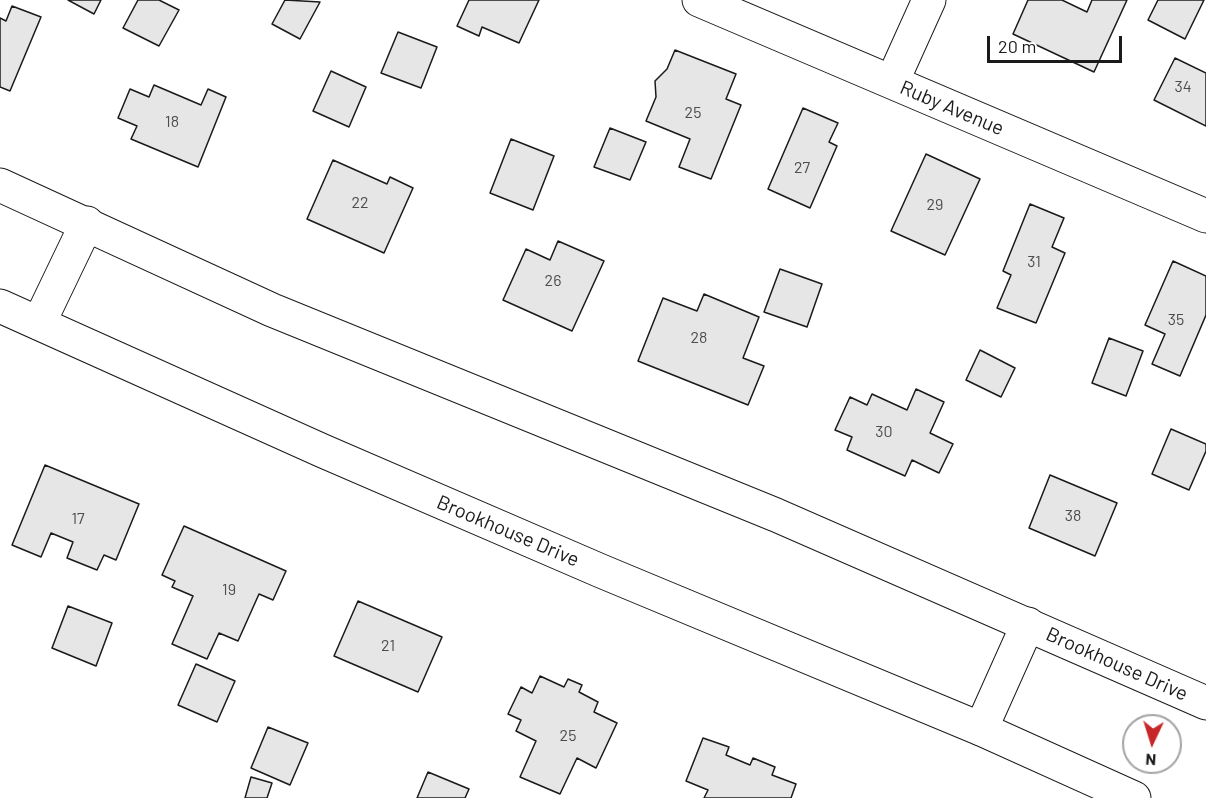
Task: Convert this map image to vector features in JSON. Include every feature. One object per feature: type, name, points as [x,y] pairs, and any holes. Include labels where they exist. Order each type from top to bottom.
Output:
[{"type":"main road","name":"Ruby Avenue","points":[[699,0],[1206,216]]},
{"type":"main road","points":[[892,82],[929,0]]},
{"type":"main road","name":"Brookhouse Drive","points":[[0,184],[272,310],[776,515],[1206,703]]},
{"type":"main road","points":[[39,323],[87,223]]},
{"type":"main road","name":"Brookhouse Drive","points":[[0,306],[323,451],[981,729],[1134,798]]},
{"type":"main road","name":"Brookhouse Drive","points":[[981,729],[1028,624]]},
{"type":"building","points":[[68,0],[101,0],[94,14]]},
{"type":"building","points":[[138,0],[159,0],[179,10],[159,46],[123,28]]},
{"type":"building","points":[[285,0],[320,2],[300,39],[272,24]]},
{"type":"building","points":[[469,0],[539,0],[519,43],[482,27],[479,36],[457,26]]},
{"type":"building","points":[[1028,0],[1062,0],[1087,12],[1092,0],[1127,0],[1094,72],[1013,34]]},
{"type":"building","points":[[1158,0],[1204,0],[1185,39],[1148,20]]},
{"type":"building","points":[[12,6],[41,17],[10,91],[0,87],[0,18],[6,21]]},
{"type":"building","points":[[398,32],[437,47],[421,88],[381,73]]},
{"type":"building","points":[[675,50],[736,74],[726,99],[741,105],[711,179],[679,167],[690,139],[646,121],[656,97],[655,81],[667,69]]},
{"type":"building","points":[[1175,58],[1206,73],[1206,126],[1154,100]]},
{"type":"building","points":[[331,71],[366,87],[349,127],[313,111]]},
{"type":"building","points":[[154,85],[201,105],[208,89],[226,97],[198,167],[131,139],[137,126],[118,118],[130,89],[149,97]]},
{"type":"building","points":[[803,108],[838,123],[829,142],[837,146],[810,208],[768,189]]},
{"type":"building","points":[[610,128],[646,142],[630,180],[594,167]]},
{"type":"building","points":[[511,139],[554,156],[533,210],[490,193]]},
{"type":"building","points":[[926,154],[980,179],[945,255],[891,231]]},
{"type":"building","points":[[333,160],[387,184],[390,177],[413,188],[384,253],[307,219]]},
{"type":"building","points":[[1030,204],[1064,218],[1052,247],[1065,253],[1036,323],[997,308],[1011,275],[1003,271]]},
{"type":"building","points":[[558,241],[604,261],[572,331],[503,300],[526,249],[550,260]]},
{"type":"building","points":[[1173,261],[1206,276],[1206,315],[1180,376],[1152,364],[1165,334],[1145,325]]},
{"type":"building","points":[[780,269],[822,284],[807,327],[764,312]]},
{"type":"building","points":[[704,294],[759,317],[743,358],[764,366],[748,405],[638,361],[663,298],[697,311]]},
{"type":"building","points":[[1109,338],[1143,351],[1126,396],[1092,383]]},
{"type":"building","points":[[980,350],[1015,368],[1001,397],[966,380]]},
{"type":"building","points":[[916,389],[944,402],[930,433],[953,444],[939,473],[912,460],[905,476],[847,450],[852,437],[835,430],[850,397],[867,405],[872,394],[907,410]]},
{"type":"building","points":[[1171,429],[1206,444],[1206,451],[1189,490],[1152,474]]},
{"type":"building","points":[[45,465],[139,504],[116,560],[104,555],[97,570],[67,558],[73,542],[51,533],[41,557],[12,545]]},
{"type":"building","points":[[1050,475],[1117,503],[1095,556],[1029,528]]},
{"type":"building","points":[[184,526],[286,571],[273,600],[259,594],[238,641],[219,633],[207,659],[172,644],[193,596],[172,587],[175,581],[162,575]]},
{"type":"building","points":[[358,601],[442,637],[418,692],[334,656]]},
{"type":"building","points":[[68,606],[112,623],[96,666],[52,648]]},
{"type":"building","points":[[196,664],[235,681],[217,722],[178,705]]},
{"type":"building","points":[[540,676],[564,687],[568,679],[582,685],[579,692],[598,702],[594,712],[617,723],[596,768],[577,758],[560,794],[520,777],[536,741],[516,731],[521,720],[508,714],[521,687],[532,693]]},
{"type":"building","points":[[268,727],[308,743],[290,785],[251,768]]},
{"type":"building","points":[[703,738],[729,747],[726,755],[750,765],[753,758],[775,767],[772,775],[796,784],[791,798],[704,798],[708,790],[686,781]]},
{"type":"building","points":[[428,772],[469,789],[465,798],[417,798]]},
{"type":"building","points":[[251,777],[272,783],[267,798],[245,798]]}]
